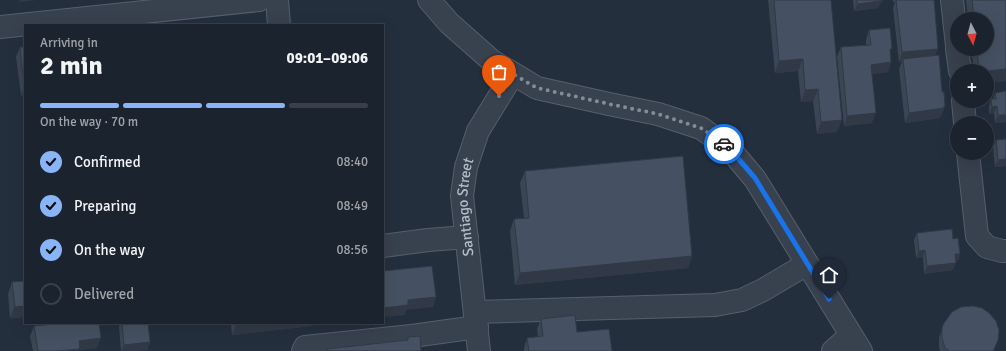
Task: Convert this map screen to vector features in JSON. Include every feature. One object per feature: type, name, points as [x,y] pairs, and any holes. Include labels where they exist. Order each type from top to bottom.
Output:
[{"type":"street","points":[[29,24],[259,0]]},
{"type":"street","points":[[277,0],[280,24]]},
{"type":"street","points":[[429,0],[449,23],[492,61],[537,88],[658,114],[701,128],[729,148],[755,178],[856,343],[833,351]]},
{"type":"street","points":[[952,0],[953,12]]},
{"type":"street","points":[[0,27],[24,24]]},
{"type":"street","name":"Santiago Street","points":[[479,351],[462,196],[466,168],[478,131],[513,74]]},
{"type":"street","points":[[969,160],[977,236],[987,247],[1002,251],[1006,250]]},
{"type":"street","points":[[384,246],[467,237]]},
{"type":"street","points":[[303,351],[305,347],[412,336],[476,319],[715,304],[742,300],[763,290],[807,264]]},
{"type":"building","points":[[774,0],[831,0],[842,120],[821,122],[818,89],[805,90],[803,59],[779,61]]},
{"type":"building","points":[[857,0],[881,0],[881,1],[857,4]]},
{"type":"building","points":[[896,0],[934,0],[938,49],[902,52]]},
{"type":"building","points":[[972,0],[1006,0],[1006,69],[994,70],[994,64],[978,64],[978,56],[994,56],[994,12],[973,12]]},
{"type":"building","points":[[890,28],[892,49],[890,49],[891,62],[871,65],[876,113],[847,116],[841,47],[871,45],[869,30]]},
{"type":"building","points":[[20,47],[24,47],[24,86]]},
{"type":"building","points":[[939,55],[942,92],[944,92],[944,108],[909,113],[903,59]]},
{"type":"building","points":[[1006,91],[1006,115],[998,115],[997,106],[994,107],[994,99],[996,99],[995,93]]},
{"type":"building","points":[[1006,139],[1006,159],[998,160],[996,140]]},
{"type":"building","points":[[683,156],[692,256],[520,273],[514,219],[529,218],[525,171]]},
{"type":"building","points":[[952,229],[953,239],[958,238],[960,254],[955,254],[956,263],[927,266],[925,250],[919,251],[917,233]]},
{"type":"building","points":[[432,266],[436,297],[408,300],[408,305],[384,308],[384,271]]},
{"type":"building","points":[[24,281],[24,306],[15,307],[12,282]]},
{"type":"building","points":[[973,306],[982,308],[996,321],[999,330],[998,340],[993,351],[949,351],[945,348],[942,338],[942,328],[944,323],[952,312],[961,307]]},
{"type":"building","points":[[575,315],[577,332],[609,329],[612,351],[529,351],[527,338],[543,336],[541,319]]},
{"type":"building","points":[[53,324],[99,324],[101,338],[79,341],[80,349],[38,351],[34,326]]},
{"type":"building","points":[[122,324],[148,324],[150,342],[124,345]]},
{"type":"building","points":[[420,336],[421,351],[327,351],[327,349],[408,340],[408,337]]},
{"type":"way so far","points":[[499,96],[513,74],[537,88],[658,114],[701,128],[724,144]]},
{"type":"route","points":[[724,144],[755,178],[829,299]]}]
